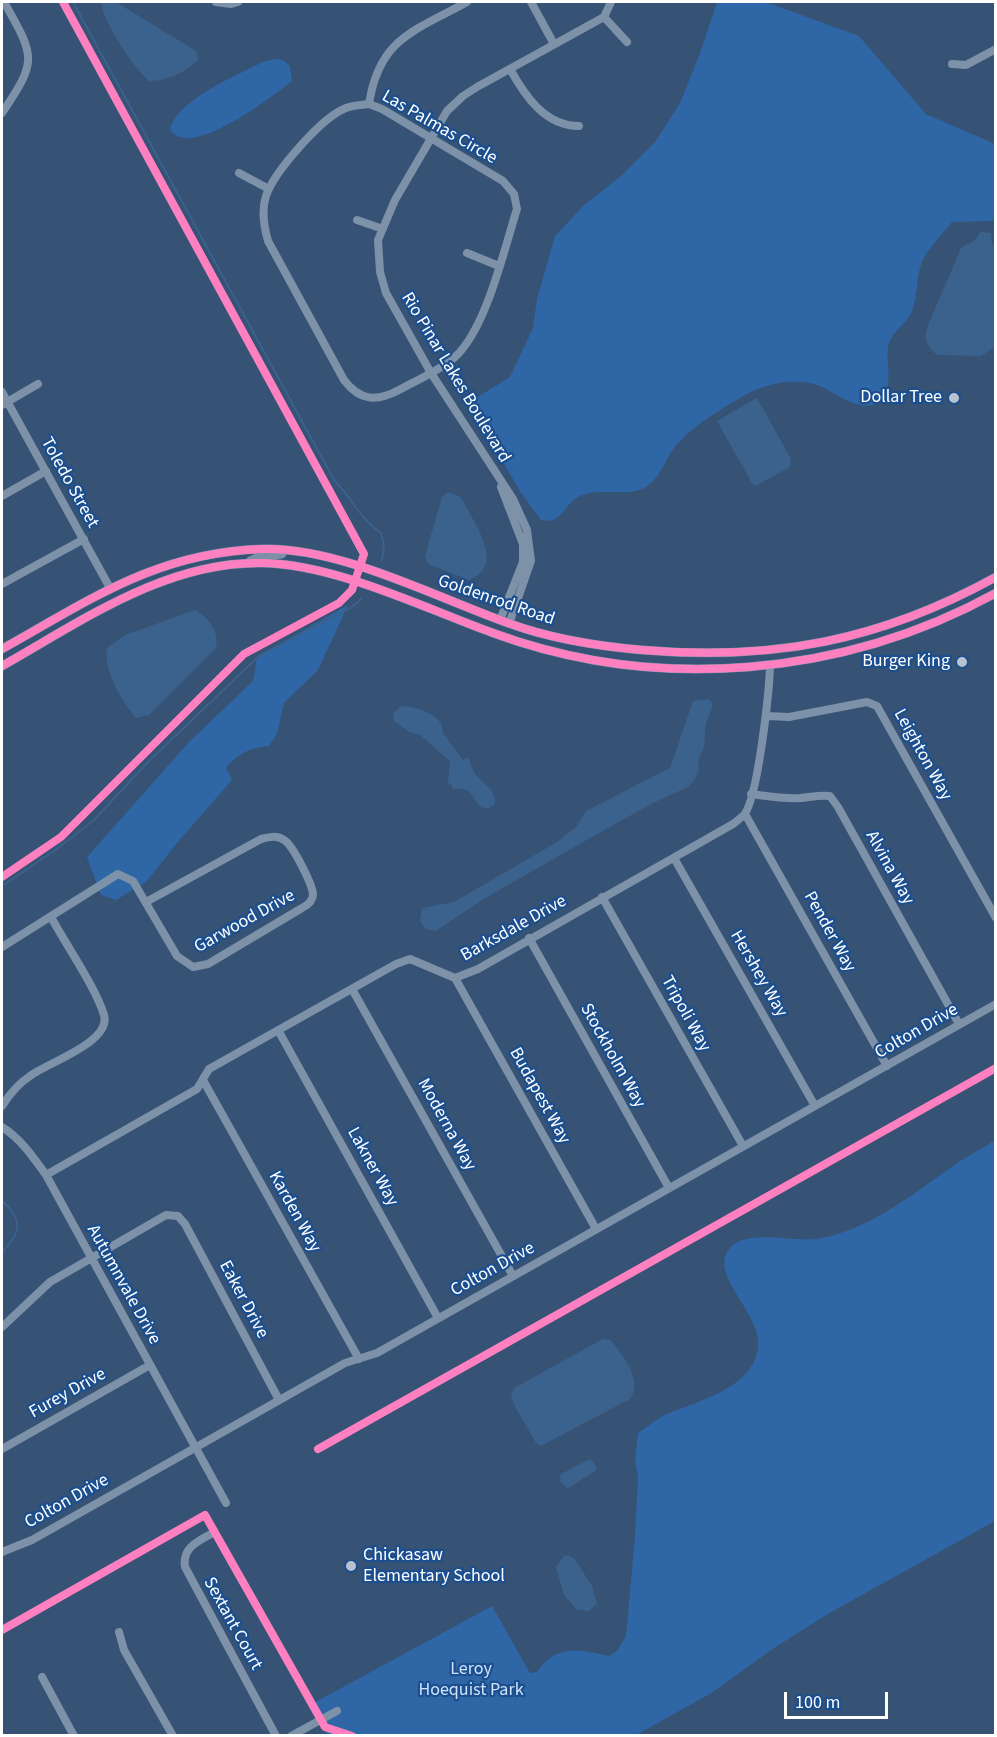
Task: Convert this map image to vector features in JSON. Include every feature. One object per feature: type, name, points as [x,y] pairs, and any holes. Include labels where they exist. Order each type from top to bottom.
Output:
[{"type":"main road","name":"Goldenrod Road","points":[[2,650],[110,588],[154,568],[205,555],[265,549],[347,563],[504,622],[539,632],[620,648],[685,654],[752,652],[812,646],[860,634],[939,605],[996,577]]},
{"type":"main road","points":[[249,564],[250,559],[290,552]]},
{"type":"main road","name":"Goldenrod Road","points":[[2,666],[137,591],[165,580],[212,568],[262,563],[345,578],[494,633],[573,657],[660,668],[713,670],[770,667],[883,640],[930,623],[994,595]]},
{"type":"main road","points":[[465,622],[474,621],[492,627],[504,622]]},
{"type":"main road","points":[[494,633],[539,632]]},
{"type":"main road","points":[[770,667],[777,658],[812,646]]},
{"type":"main road","points":[[713,670],[743,663],[749,660],[752,652]]},
{"type":"street","points":[[2,113],[24,80],[29,65],[29,49],[4,2]]},
{"type":"street","points":[[216,2],[231,4],[238,2]]},
{"type":"street","points":[[369,104],[378,67],[396,42],[467,2]]},
{"type":"street","points":[[531,2],[554,44]]},
{"type":"street","points":[[611,2],[604,17],[627,42]]},
{"type":"street","name":"Rio Pinar Lakes Boulevard","points":[[504,622],[531,561],[531,545],[527,530],[513,500],[430,373],[386,292],[378,240],[395,200],[429,138],[447,111],[463,96],[604,17]]},
{"type":"street","points":[[952,64],[966,65],[996,49]]},
{"type":"street","points":[[510,69],[535,106],[569,126],[579,126]]},
{"type":"street","name":"Las Palmas Circle","points":[[369,104],[382,109],[429,138],[503,181],[514,194],[517,209],[499,266],[471,339],[454,358],[430,373],[380,399],[366,399],[353,392],[268,241],[263,217],[269,189],[283,168],[331,116],[346,108],[369,104]]},
{"type":"street","points":[[238,172],[269,189]]},
{"type":"street","points":[[357,220],[382,229]]},
{"type":"street","points":[[467,253],[499,266]]},
{"type":"street","points":[[4,404],[38,384]]},
{"type":"street","name":"Toledo Street","points":[[2,392],[4,404],[46,471],[110,588]]},
{"type":"street","points":[[2,496],[46,471]]},
{"type":"street","points":[[2,584],[84,539]]},
{"type":"street","points":[[746,814],[767,716],[770,667]]},
{"type":"street","name":"Leighton Way","points":[[767,716],[789,717],[867,702],[876,706],[996,918]]},
{"type":"street","name":"Alvina Way","points":[[751,794],[802,798],[816,794],[830,796],[959,1024]]},
{"type":"street","name":"Barksdale Drive","points":[[46,1175],[197,1089],[208,1069],[396,964],[410,959],[456,978],[478,969],[733,824],[746,814]]},
{"type":"street","name":"Pender Way","points":[[746,814],[887,1066]]},
{"type":"street","name":"Garwood Drive","points":[[2,947],[118,874],[133,881],[177,956],[193,967],[208,964],[302,908],[313,896],[310,884],[290,845],[284,839],[272,836],[261,839],[146,902]]},
{"type":"street","name":"Hershey Way","points":[[674,858],[815,1106]]},
{"type":"street","name":"Tripoli Way","points":[[602,897],[743,1146]]},
{"type":"street","points":[[2,1106],[10,1093],[31,1075],[97,1038],[104,1026],[105,1017],[97,1000],[51,917]]},
{"type":"street","name":"Stockholm Way","points":[[529,938],[669,1188]]},
{"type":"street","name":"Budapest Way","points":[[456,978],[596,1229]]},
{"type":"street","name":"Moderna Way","points":[[352,989],[513,1276]]},
{"type":"street","name":"Colton Drive","points":[[2,1552],[32,1540],[345,1364],[377,1353],[996,1004]]},
{"type":"street","name":"Lakner Way","points":[[278,1030],[438,1318]]},
{"type":"street","name":"Karden Way","points":[[203,1080],[359,1359]]},
{"type":"street","name":"Autumnvale Drive","points":[[2,1127],[13,1134],[30,1152],[46,1175],[226,1503]]},
{"type":"street","name":"Eaker Drive","points":[[91,1257],[166,1215],[178,1216],[185,1224],[279,1400]]},
{"type":"street","points":[[2,1327],[50,1282],[91,1257]]},
{"type":"street","name":"Furey Drive","points":[[2,1449],[150,1365]]},
{"type":"street","name":"Autumnvale Drive","points":[[206,1442],[208,1467]]},
{"type":"street","name":"Sextant Court","points":[[212,1534],[188,1550],[183,1558],[184,1567],[276,1736]]},
{"type":"street","points":[[119,1632],[124,1650],[173,1736]]},
{"type":"street","points":[[42,1677],[75,1736]]},
{"type":"street","points":[[291,1736],[338,1711]]},
{"type":"green space","points":[[717,2],[766,2],[859,36],[926,114],[995,144],[995,221],[952,222],[928,252],[920,268],[910,316],[890,342],[888,386],[883,397],[876,404],[859,405],[822,387],[805,382],[785,382],[757,389],[715,413],[692,430],[678,443],[654,480],[642,489],[626,492],[588,493],[574,500],[559,517],[548,521],[541,520],[521,493],[473,410],[473,400],[510,377],[533,328],[537,299],[555,236],[584,205],[620,177],[655,142],[680,103]]},
{"type":"green space","points":[[283,60],[290,66],[292,81],[250,111],[231,123],[194,138],[180,137],[170,129],[175,118],[196,98],[262,62]]},
{"type":"green space","points":[[348,605],[318,670],[284,703],[277,734],[269,746],[245,752],[230,763],[226,768],[232,780],[147,881],[116,900],[101,895],[87,857],[190,741],[253,681],[257,657]]},
{"type":"green space","name":"Leroy Hoequist Park","points":[[995,1140],[995,1521],[826,1615],[771,1650],[710,1694],[636,1735],[327,1735],[310,1705],[492,1606],[530,1673],[537,1672],[544,1663],[560,1653],[578,1651],[609,1656],[617,1651],[626,1636],[635,1536],[638,1478],[635,1459],[638,1433],[662,1417],[706,1399],[734,1384],[745,1375],[758,1349],[758,1336],[753,1323],[726,1271],[724,1260],[729,1249],[737,1242],[747,1239],[759,1237],[822,1238],[857,1227],[904,1200]]},
{"type":"shaded area","points":[[101,2],[116,2],[196,51],[199,59],[176,75],[149,81],[120,44],[107,22]]},
{"type":"shaded area","points":[[980,232],[991,233],[992,244],[995,245],[995,347],[981,356],[937,355],[926,342],[928,325],[961,248],[975,240]]},
{"type":"shaded area","points":[[757,398],[791,459],[790,467],[753,485],[717,421]]},
{"type":"shaded area","points":[[448,492],[461,497],[479,530],[487,554],[486,564],[480,573],[469,580],[428,564],[425,556],[442,497]]},
{"type":"shaded area","points":[[195,610],[205,617],[215,631],[216,648],[149,715],[136,718],[125,704],[111,676],[107,648],[125,635]]},
{"type":"shaded area","points":[[709,699],[713,705],[706,723],[704,747],[698,760],[699,770],[694,781],[686,788],[653,803],[592,837],[482,900],[436,931],[425,929],[420,920],[422,908],[454,902],[557,842],[576,827],[586,811],[670,768],[693,701]]},
{"type":"shaded area","points":[[401,706],[422,710],[439,721],[443,733],[463,760],[468,757],[475,774],[492,791],[495,804],[487,809],[481,807],[467,790],[453,789],[450,783],[448,784],[450,761],[420,735],[409,732],[394,721],[393,714]]},
{"type":"shaded area","points":[[603,1339],[611,1340],[630,1368],[634,1392],[630,1399],[541,1446],[536,1443],[513,1403],[511,1394],[514,1388]]},
{"type":"shaded area","points":[[590,1459],[597,1467],[595,1471],[567,1489],[559,1480],[561,1474]]},
{"type":"shaded area","points":[[565,1555],[574,1558],[592,1586],[597,1604],[589,1611],[577,1610],[564,1595],[556,1567]]},
{"type":"waterway","points":[[73,2],[334,480],[368,522],[381,533],[384,545],[382,560]]},
{"type":"waterway","points":[[2,886],[54,851],[94,820],[148,762],[259,656],[352,607],[361,599]]},
{"type":"waterway","points":[[2,1201],[17,1220],[16,1233],[2,1252]]},
{"type":"cycle path","points":[[2,877],[61,837],[244,654],[339,603],[352,590],[364,554],[63,2]]},
{"type":"cycle path","points":[[2,649],[95,597],[157,569],[225,552],[263,549],[324,556],[355,565],[524,629],[557,638],[642,650],[690,653],[781,649],[825,642],[910,617],[953,599],[996,577]]},
{"type":"cycle path","points":[[2,666],[126,597],[192,572],[227,565],[262,563],[290,565],[319,571],[379,589],[493,633],[555,652],[619,664],[683,669],[748,667],[813,658],[876,643],[937,621],[996,593]]},
{"type":"cycle path","points":[[318,1449],[996,1068]]},
{"type":"cycle path","points":[[2,1630],[205,1515],[325,1727],[352,1736]]},
{"type":"place","name":"Dollar Tree","points":[[954,398]]},
{"type":"place","name":"Burger King","points":[[962,662]]},
{"type":"place","name":"Chickasaw Elementary School","points":[[351,1566]]}]
